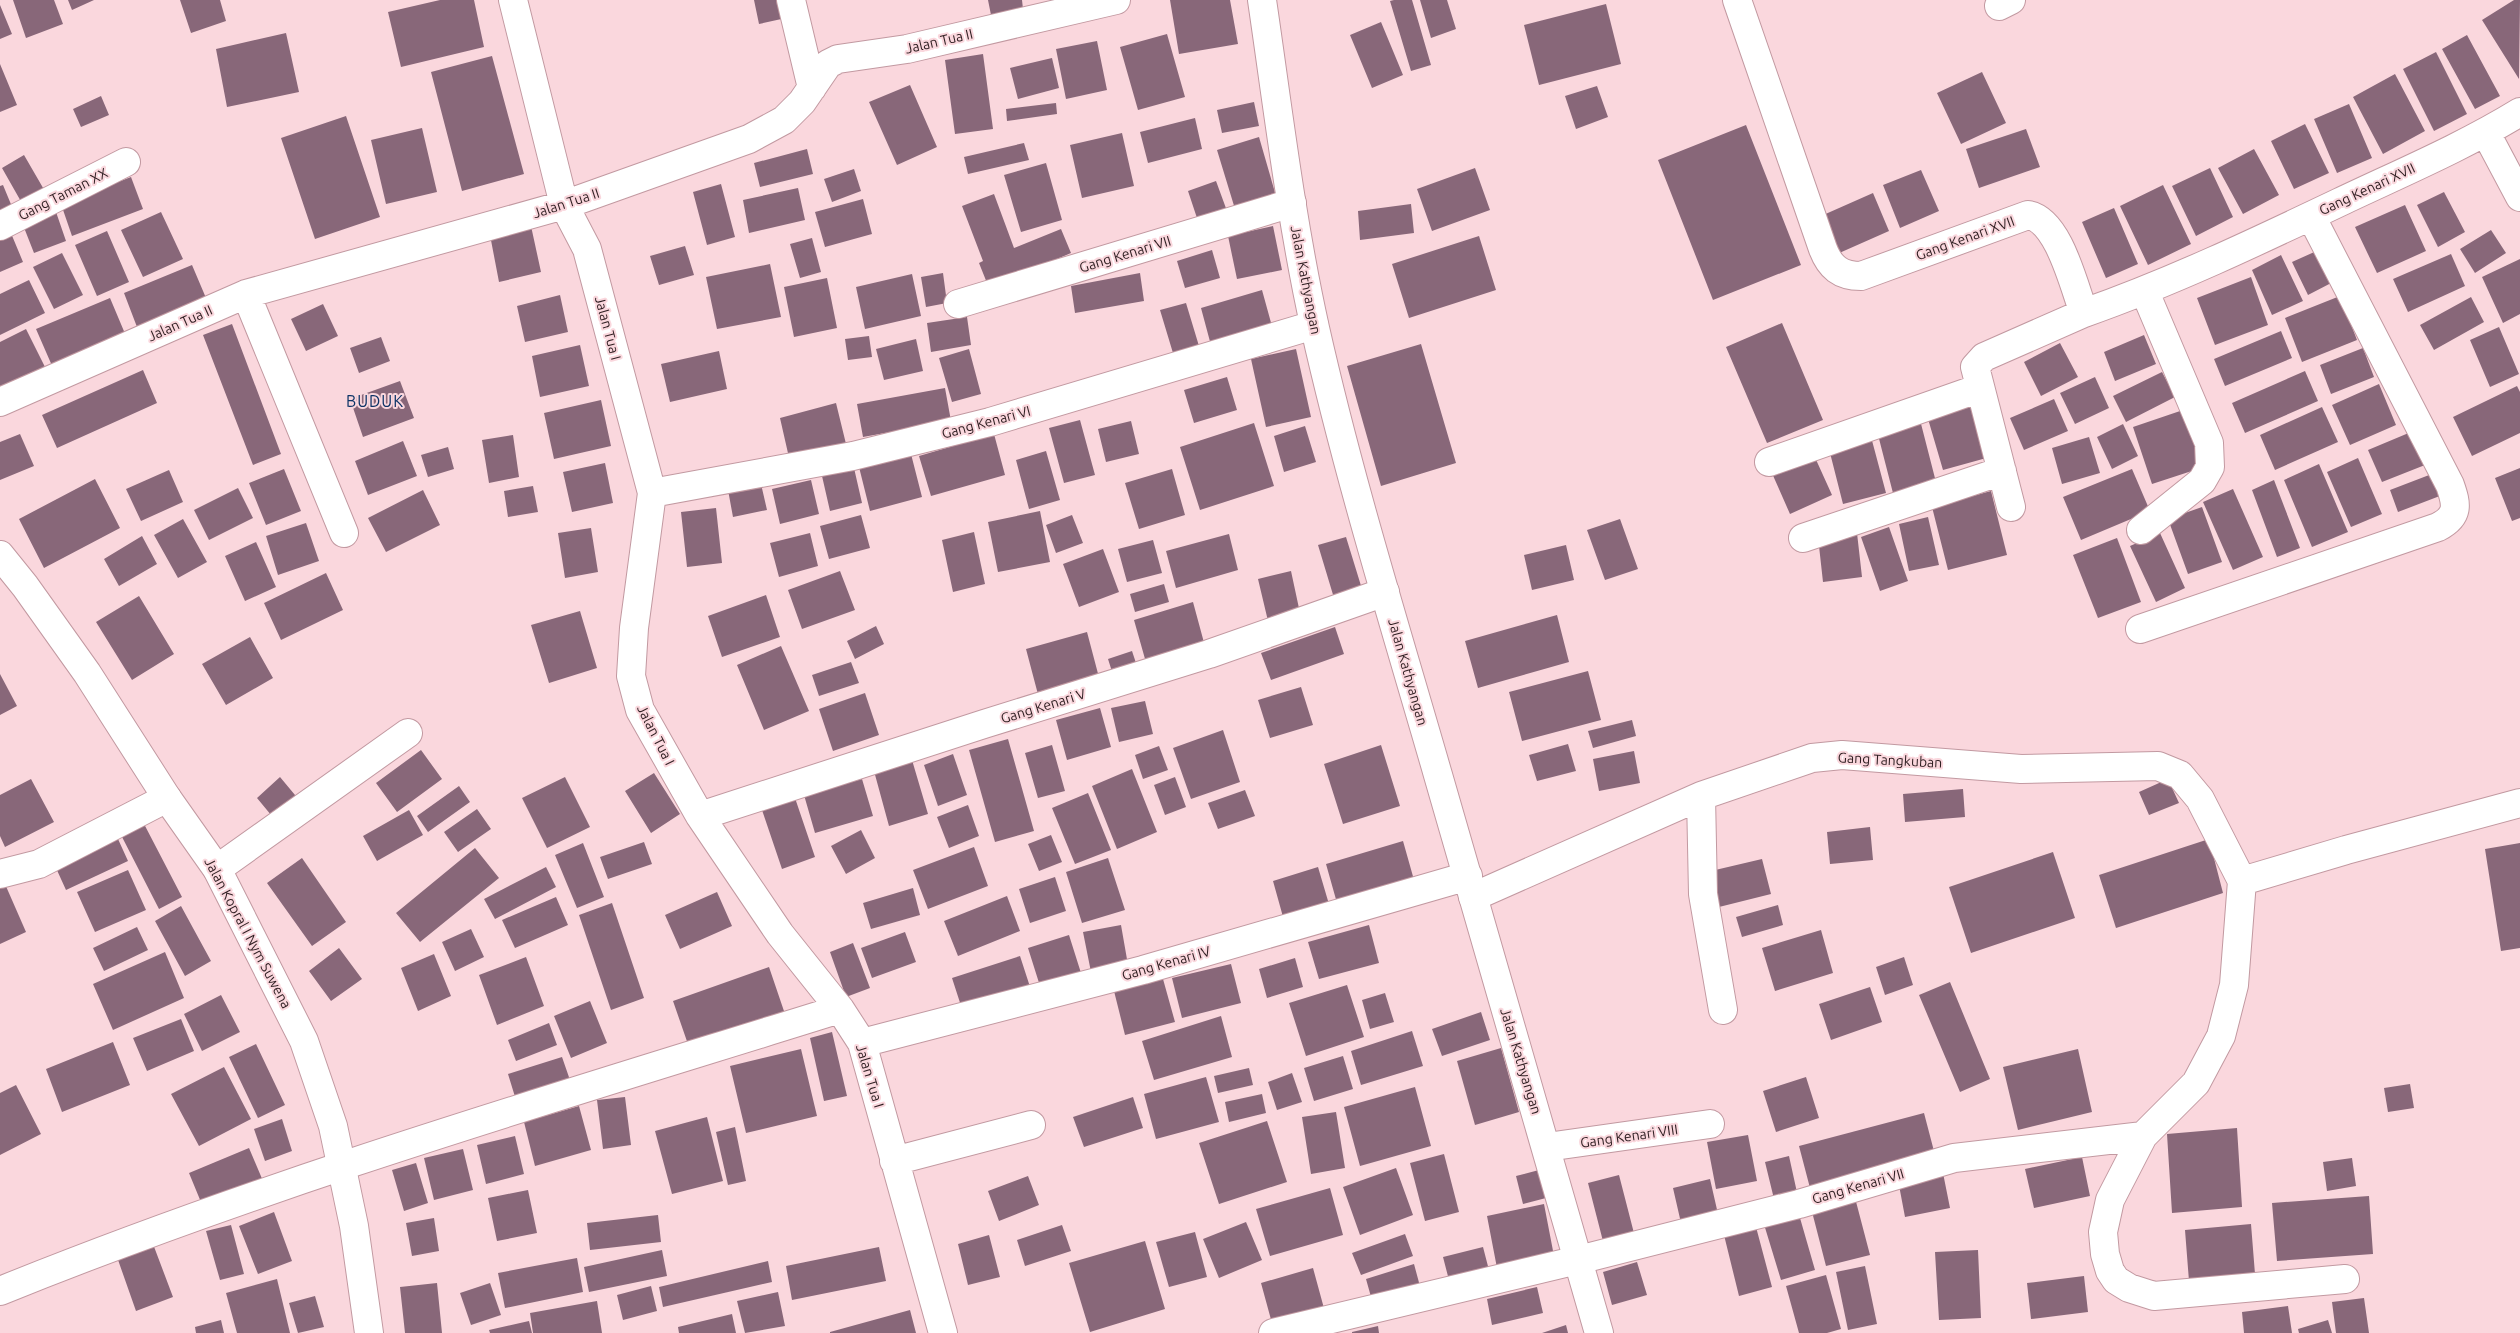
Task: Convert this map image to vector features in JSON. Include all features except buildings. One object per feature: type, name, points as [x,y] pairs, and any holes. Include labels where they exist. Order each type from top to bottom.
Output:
[{"type":"street","name":"Jalan Tua I","points":[[513,0],[564,205],[587,249],[652,493],[634,628],[631,676],[640,710],[700,816],[780,934],[840,1009],[862,1043],[943,1333]]},
{"type":"street","points":[[791,0],[812,88]]},
{"type":"street","name":"Jalan Tua II","points":[[0,402],[246,294],[564,205],[771,129],[784,120],[802,102],[828,64],[838,59],[907,49],[1116,0]]},
{"type":"street","name":"Jalan Kathyangan","points":[[1262,0],[1292,203],[1314,325],[1348,468],[1547,1147],[1599,1333]]},
{"type":"street","name":"Gang Kenari XVII","points":[[1737,0],[1823,249],[1832,267],[1843,274],[1861,276],[2028,215],[2036,216],[2043,221],[2061,248],[2084,313],[2145,292],[2310,216],[2486,133],[2520,112]]},
{"type":"street","points":[[2486,133],[2520,197]]},
{"type":"street","name":"Gang Taman XX","points":[[0,226],[126,162]]},
{"type":"street","name":"Gang Kenari VII","points":[[958,304],[1292,203]]},
{"type":"street","points":[[2140,630],[2438,527],[2448,522],[2454,512],[2455,501],[2450,486],[2310,216]]},
{"type":"street","points":[[2141,530],[2202,481],[2210,467],[2209,443],[2145,292]]},
{"type":"street","points":[[246,294],[344,533]]},
{"type":"street","points":[[2011,507],[1975,367],[1984,357],[2084,313]]},
{"type":"street","name":"Gang Kenari VI","points":[[652,493],[853,456],[990,422],[1314,325]]},
{"type":"street","points":[[1769,462],[1980,388]]},
{"type":"street","points":[[1803,538],[2002,471]]},
{"type":"street","name":"Jalan Kopral I Nym Suwena","points":[[0,555],[25,586],[87,673],[167,798],[217,869],[304,1041],[333,1126],[354,1226],[369,1333]]},
{"type":"street","name":"Gang Kenari V","points":[[700,816],[984,724],[1209,654],[1385,592]]},
{"type":"street","points":[[217,869],[408,733]]},
{"type":"street","name":"Gang Tangkuban","points":[[1470,887],[1701,796],[1812,758],[1842,755],[2021,769],[2158,766],[2180,775],[2200,798],[2242,881]]},
{"type":"street","points":[[1701,796],[1703,894],[1723,1010]]},
{"type":"street","points":[[0,874],[39,864],[167,798]]},
{"type":"street","points":[[2345,1279],[2154,1296],[2129,1288],[2116,1280],[2110,1271],[2105,1254],[2103,1232],[2110,1200],[2142,1136],[2196,1083],[2221,1036],[2234,985],[2242,881],[2346,850],[2520,803]]},
{"type":"street","name":"Gang Kenari IV","points":[[862,1043],[1470,887]]},
{"type":"street","points":[[0,1291],[80,1258],[341,1165],[840,1009]]},
{"type":"street","points":[[894,1161],[1032,1124]]},
{"type":"street","name":"Gang Kenari VIII","points":[[1547,1147],[1710,1124]]},
{"type":"street","name":"Gang Kenari VII","points":[[1274,1333],[1578,1260],[1799,1204],[1954,1158],[2142,1136]]},
{"type":"district","name":"BUDUK","points":[[375,401]]}]
